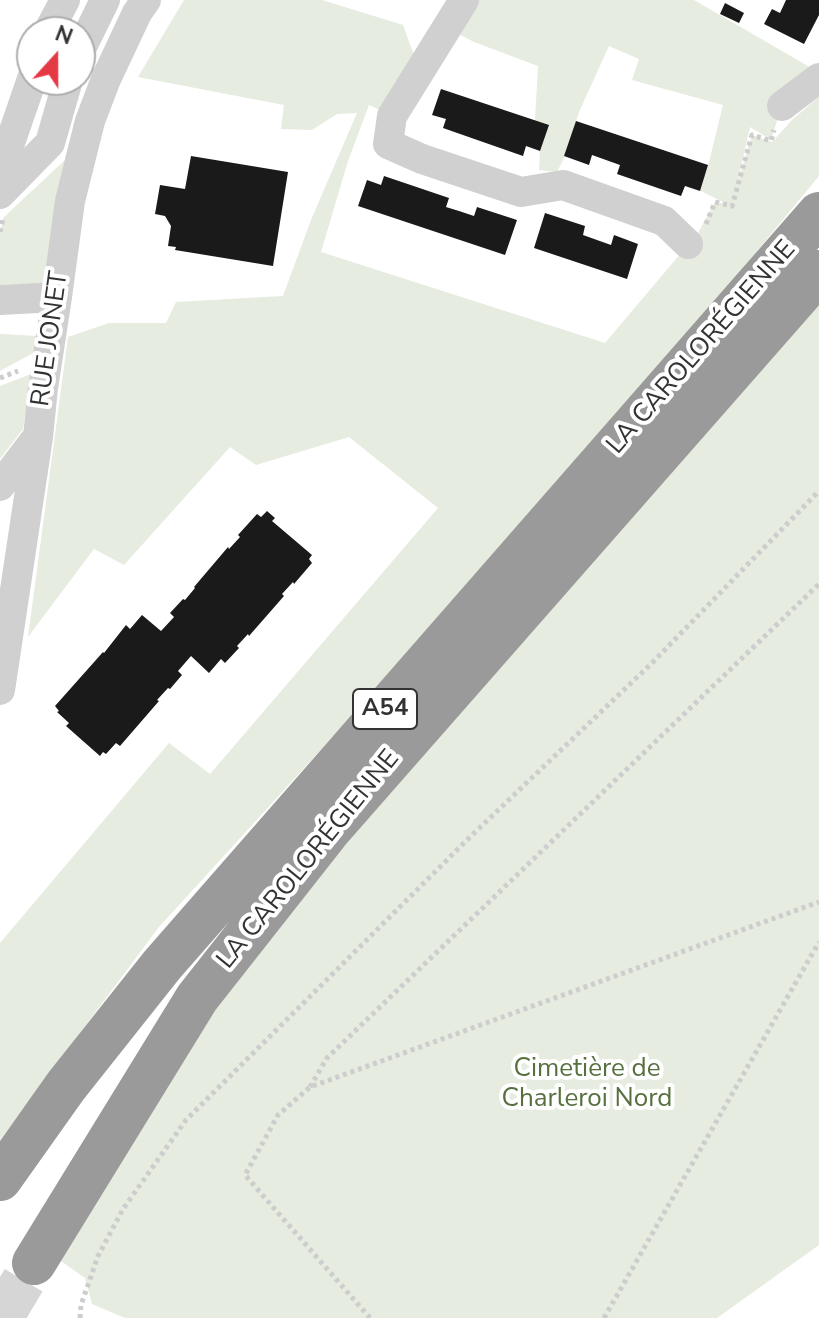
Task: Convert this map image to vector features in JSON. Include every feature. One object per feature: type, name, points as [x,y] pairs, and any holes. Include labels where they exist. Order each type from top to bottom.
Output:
[{"type":"highway","name":"LA CAROLORÉGIENNE","points":[[0,1179],[66,1086],[172,953],[819,214]]},
{"type":"highway","name":"LA CAROLORÉGIENNE","points":[[34,1263],[197,998],[330,829],[819,272]]},
{"type":"highway","points":[[0,1140],[19,1114],[66,1086]]},
{"type":"street","points":[[96,18],[105,0]]},
{"type":"street","name":"RUE JONET","points":[[0,690],[70,201],[90,121],[118,52],[146,0]]},
{"type":"street","points":[[464,0],[392,116],[388,144],[422,159],[521,192],[563,185],[664,221],[688,244]]},
{"type":"street","points":[[782,106],[819,78]]},
{"type":"street","points":[[0,178],[26,96]]},
{"type":"street","points":[[0,194],[50,143],[63,96]]},
{"type":"street","points":[[0,300],[57,297]]},
{"type":"street","points":[[0,486],[38,437]]},
{"type":"path","points":[[688,244],[708,222],[715,202],[732,206],[752,135],[771,141],[782,106]]},
{"type":"path","points":[[80,1318],[81,1305],[98,1256],[123,1209],[186,1120],[469,838],[652,663],[819,491]]},
{"type":"path","points":[[370,1318],[245,1175],[278,1115],[310,1087],[327,1058],[819,584]]},
{"type":"path","points":[[310,1087],[819,902]]},
{"type":"path","points":[[604,1318],[819,942]]},
{"type":"green space","points":[[184,0],[322,0],[403,25],[415,58],[380,110],[369,105],[348,161],[321,252],[605,343],[698,233],[715,202],[727,204],[699,190],[723,105],[632,80],[639,59],[609,46],[579,112],[557,172],[539,170],[540,150],[535,121],[538,66],[474,42],[447,28],[461,0],[694,0],[813,69],[782,105],[771,140],[750,127],[737,184],[752,135],[772,142],[819,97],[819,176],[460,597],[159,927],[0,1140],[0,943],[169,743],[210,774],[438,508],[349,437],[256,465],[230,447],[124,565],[94,549],[28,637],[68,337],[109,323],[166,323],[176,302],[283,296],[311,220],[357,113],[337,114],[312,130],[281,129],[284,105],[138,77]]},
{"type":"green space","points":[[65,160],[46,284],[0,285],[3,218]]},
{"type":"green space","name":"Cimetière de Charleroi Nord","points":[[819,301],[819,1245],[717,1318],[125,1318],[92,1304],[85,1278],[51,1254],[241,966],[589,548]]},
{"type":"green space","points":[[0,334],[38,336],[35,352],[0,371]]},
{"type":"green space","points":[[31,374],[23,429],[0,459],[0,386]]},
{"type":"building","points":[[786,0],[819,0],[819,15],[804,44],[764,24],[772,9],[780,13]]},
{"type":"building","points":[[725,3],[744,13],[739,23],[720,14]]},
{"type":"building","points":[[441,89],[549,125],[540,151],[526,146],[523,156],[443,128],[446,119],[432,115]]},
{"type":"building","points":[[576,121],[708,165],[700,191],[685,186],[681,196],[617,174],[620,165],[592,155],[589,165],[564,156]]},
{"type":"building","points":[[191,156],[288,172],[273,266],[175,250],[176,247],[168,246],[171,226],[165,216],[155,214],[160,185],[185,189]]},
{"type":"building","points":[[384,176],[449,198],[446,207],[474,216],[477,207],[517,220],[505,255],[358,206],[367,180],[381,185]]},
{"type":"building","points":[[545,213],[585,226],[583,235],[611,245],[614,235],[638,244],[627,279],[534,248]]},
{"type":"building","points":[[267,511],[275,518],[272,521],[312,555],[309,559],[312,563],[225,663],[221,659],[209,673],[191,656],[178,671],[182,675],[120,746],[116,743],[100,756],[66,726],[69,723],[55,706],[126,625],[130,629],[142,615],[161,631],[174,617],[170,613],[240,537],[238,535],[257,514],[261,517]]},
{"type":"tunnel","points":[[1,1318],[34,1263]]}]
